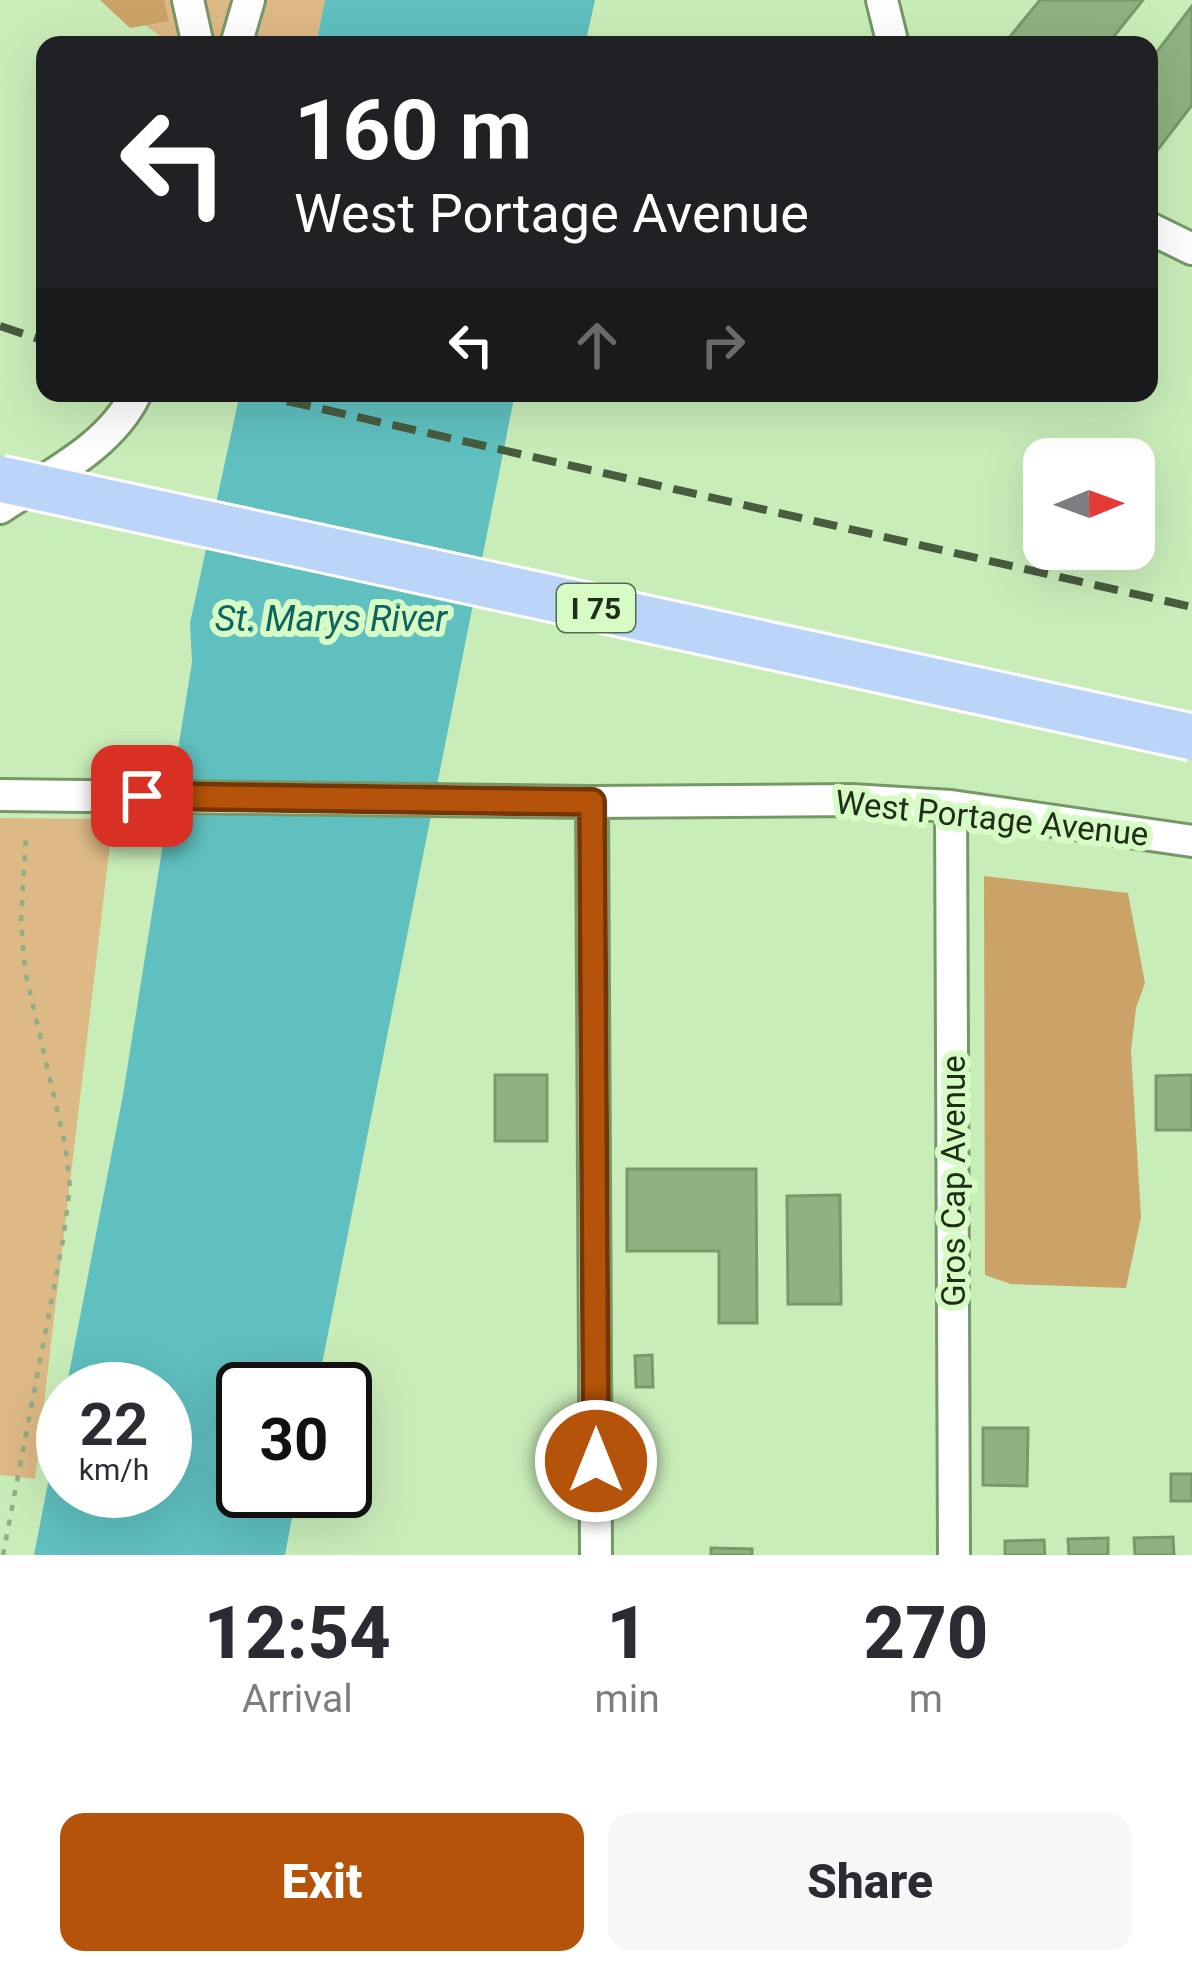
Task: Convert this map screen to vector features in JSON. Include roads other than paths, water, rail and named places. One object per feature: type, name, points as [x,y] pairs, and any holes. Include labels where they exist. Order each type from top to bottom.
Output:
[{"type":"highway","name":"I 75","points":[[0,479],[1192,736]]},
{"type":"street","points":[[188,0],[196,36]]},
{"type":"street","points":[[239,36],[249,0]]},
{"type":"street","points":[[882,0],[891,36]]},
{"type":"street","points":[[1158,232],[1192,249]]},
{"type":"street","points":[[0,508],[98,444],[132,402]]},
{"type":"street","name":"West Portage Avenue","points":[[0,795],[850,800],[951,806],[1192,841]]},
{"type":"street","points":[[592,802],[596,1555]]},
{"type":"street","name":"Gros Cap Avenue","points":[[951,806],[954,1555]]},
{"type":"water","points":[[325,0],[595,0],[587,36],[318,36]]},
{"type":"water","name":"St. Marys River","points":[[238,402],[513,402],[322,1362],[216,1362],[216,1518],[292,1518],[285,1555],[34,1555],[41,1518],[192,1518],[192,1362],[71,1362],[123,1095],[192,662],[190,623]]},
{"type":"railway","points":[[0,326],[36,338]]},
{"type":"railway","points":[[292,402],[1192,607]]}]
